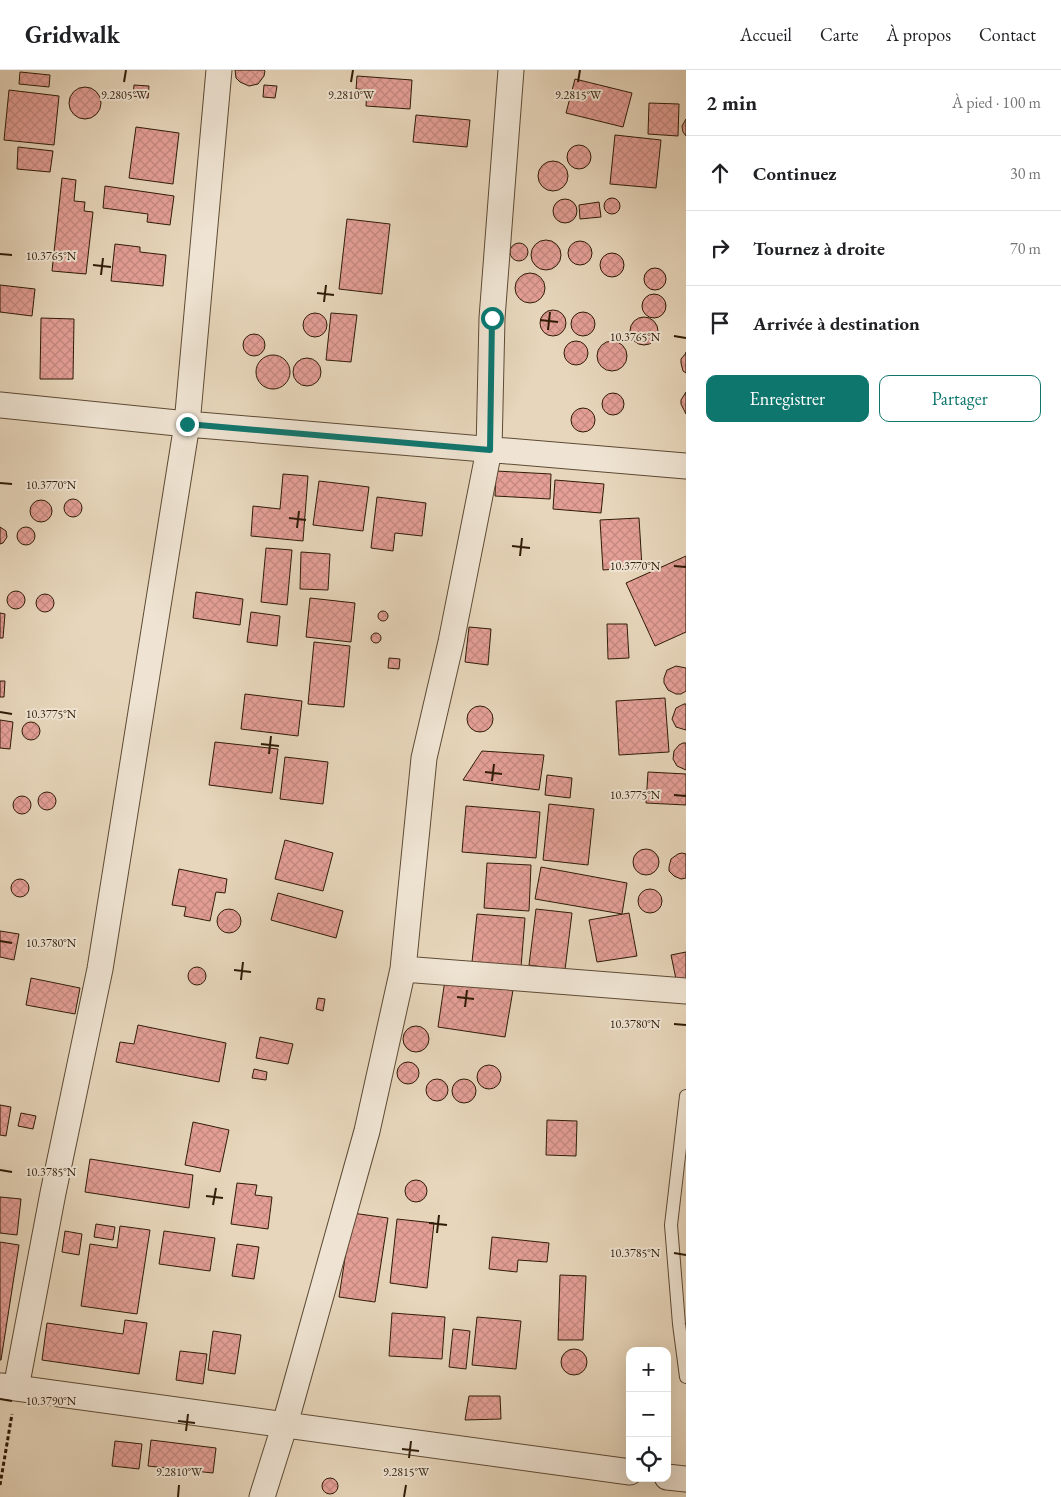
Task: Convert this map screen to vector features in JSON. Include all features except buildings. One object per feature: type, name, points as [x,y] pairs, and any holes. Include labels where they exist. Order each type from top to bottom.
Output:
[{"type":"street","points":[[219,70],[187,424],[100,969],[53,1193],[8,1387],[626,1471]]},
{"type":"street","points":[[262,1497],[286,1424],[367,1132],[403,969],[424,758],[451,642],[490,450],[492,318],[511,70]]},
{"type":"street","points":[[0,405],[187,424],[686,466]]},
{"type":"street","points":[[403,969],[686,991]]},
{"type":"street","points":[[671,1477],[686,1479]]},
{"type":"lane","points":[[686,1096],[671,1225],[679,1324],[686,1377]]},
{"type":"path","points":[[0,1485],[8,1387]]},
{"type":"route","points":[[187,424],[490,450],[492,318]]}]
